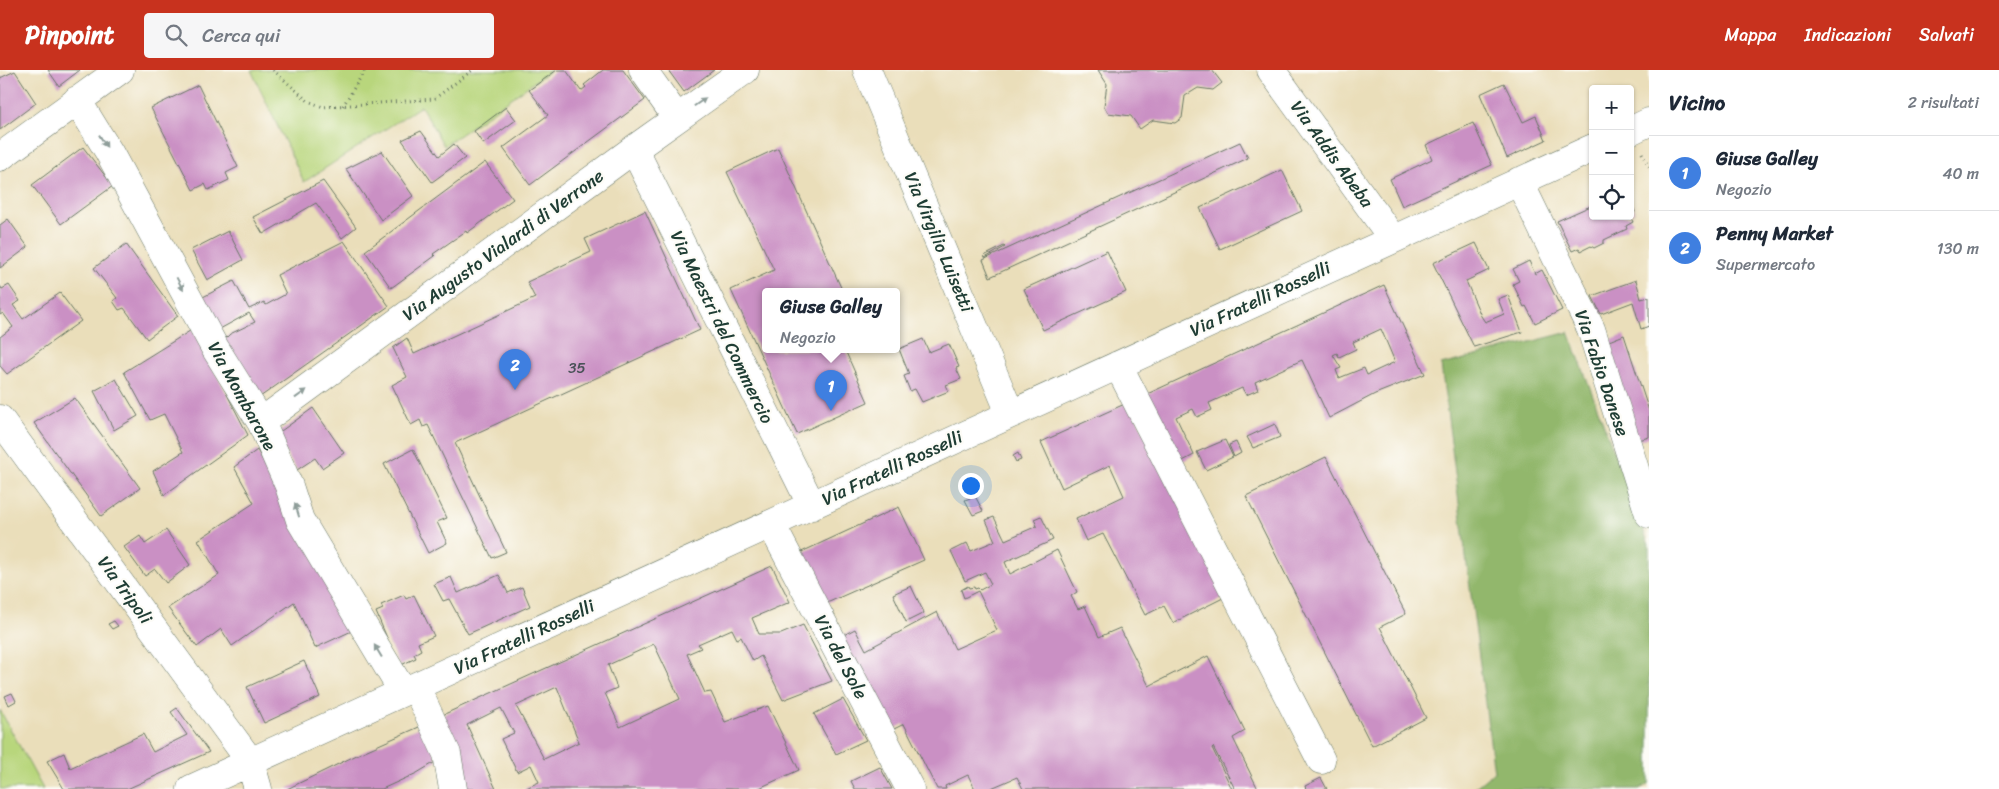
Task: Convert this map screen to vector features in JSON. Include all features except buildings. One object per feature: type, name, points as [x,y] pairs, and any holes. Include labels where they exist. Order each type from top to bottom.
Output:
[{"type":"street","points":[[0,157],[120,70]]},
{"type":"street","points":[[643,70],[677,118]]},
{"type":"street","name":"Via Augusto Vialardi di Verrone","points":[[261,422],[745,70]]},
{"type":"street","name":"Via Virgilio Luisetti","points":[[867,70],[1010,413]]},
{"type":"street","name":"Via Addis Abeba","points":[[1270,70],[1394,238]]},
{"type":"street","name":"Via Mombarone","points":[[77,100],[110,152],[215,348],[261,422],[289,486],[300,520],[410,690],[447,754],[453,789]]},
{"type":"street","points":[[1632,130],[1649,122]]},
{"type":"street","name":"Via Maestri del Commercio","points":[[634,149],[812,506]]},
{"type":"street","name":"Via Fratelli Rosselli","points":[[191,789],[1589,150]]},
{"type":"street","name":"Via Fabio Danese","points":[[1519,181],[1591,329],[1649,514]]},
{"type":"street","points":[[1118,365],[1321,760]]},
{"type":"street","name":"Via Tripoli","points":[[0,419],[250,761]]},
{"type":"street","name":"Via del Sole","points":[[771,524],[910,789]]},
{"type":"street","points":[[250,761],[258,789]]},
{"type":"path","points":[[273,70],[308,101],[323,107],[434,99],[473,70]]},
{"type":"path","points":[[343,106],[365,70]]},
{"type":"green space","points":[[251,70],[551,70],[444,146],[421,106],[304,182]]},
{"type":"green space","points":[[1569,332],[1649,545],[1649,784],[1639,789],[1473,789],[1494,772],[1441,365]]},
{"type":"green space","points":[[0,710],[43,789],[0,789]]},
{"type":"place","name":"Penny Market","points":[[515,390]]},
{"type":"place","name":"Giuse Galley","points":[[831,411]]}]
